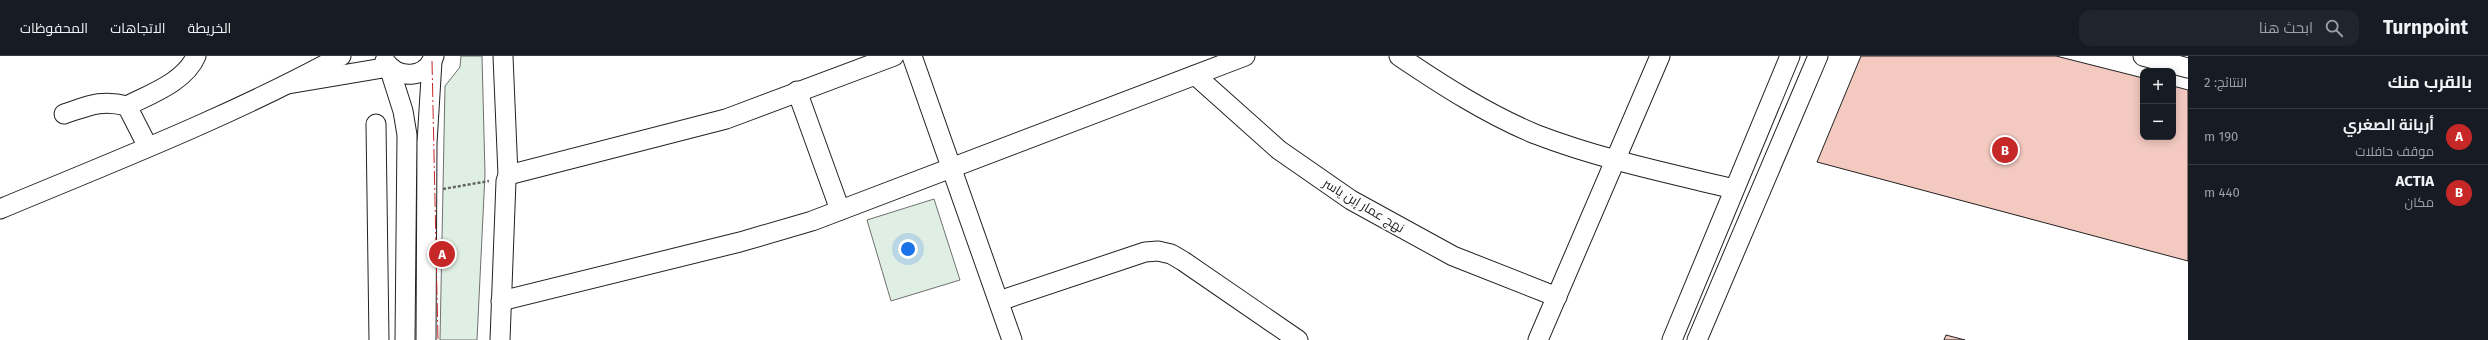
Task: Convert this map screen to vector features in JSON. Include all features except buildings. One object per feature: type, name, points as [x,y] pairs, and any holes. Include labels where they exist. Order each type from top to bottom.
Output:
[{"type":"street","points":[[64,114],[98,102],[111,102],[127,106],[182,74],[193,64],[196,56]]},
{"type":"street","points":[[0,209],[148,147],[288,84],[341,56]]},
{"type":"street","points":[[500,340],[507,178],[504,56]]},
{"type":"street","points":[[507,178],[726,119],[797,90],[894,56]]},
{"type":"street","points":[[912,56],[1012,340]]},
{"type":"street","points":[[501,301],[740,242],[812,221],[1245,56]]},
{"type":"street","points":[[1399,56],[1454,93],[1535,133],[1615,161],[1734,189]]},
{"type":"street","points":[[1538,340],[1660,56]]},
{"type":"street","points":[[1672,340],[1698,282],[1734,189],[1790,56]]},
{"type":"street","points":[[1697,340],[1818,56]]},
{"type":"street","points":[[2144,56],[2188,68]]},
{"type":"street","points":[[386,61],[399,73],[414,74],[421,72],[433,58]]},
{"type":"street","points":[[426,340],[427,143],[433,58]]},
{"type":"street","points":[[288,84],[386,61]]},
{"type":"street","points":[[386,61],[403,111],[407,135],[405,340]]},
{"type":"street","name":"نهج عمار إبن ياسر","points":[[1195,75],[1279,150],[1351,200],[1453,256],[1557,297]]},
{"type":"street","points":[[797,90],[840,210]]},
{"type":"street","points":[[127,106],[148,147]]},
{"type":"street","points":[[376,124],[379,340]]},
{"type":"street","points":[[999,301],[1145,252],[1158,251],[1171,254],[1183,261],[1298,340]]},
{"type":"path","points":[[427,191],[507,178]]},
{"type":"green space","points":[[461,56],[482,56],[485,174],[477,340],[440,340],[445,86],[460,67]]},
{"type":"green space","points":[[934,199],[960,280],[891,301],[867,220]]},
{"type":"power","points":[[432,61],[438,340]]},
{"type":"place","name":"ACTIA","points":[[2005,150]]},
{"type":"place","name":"أريانة الصغري","points":[[442,254]]}]
